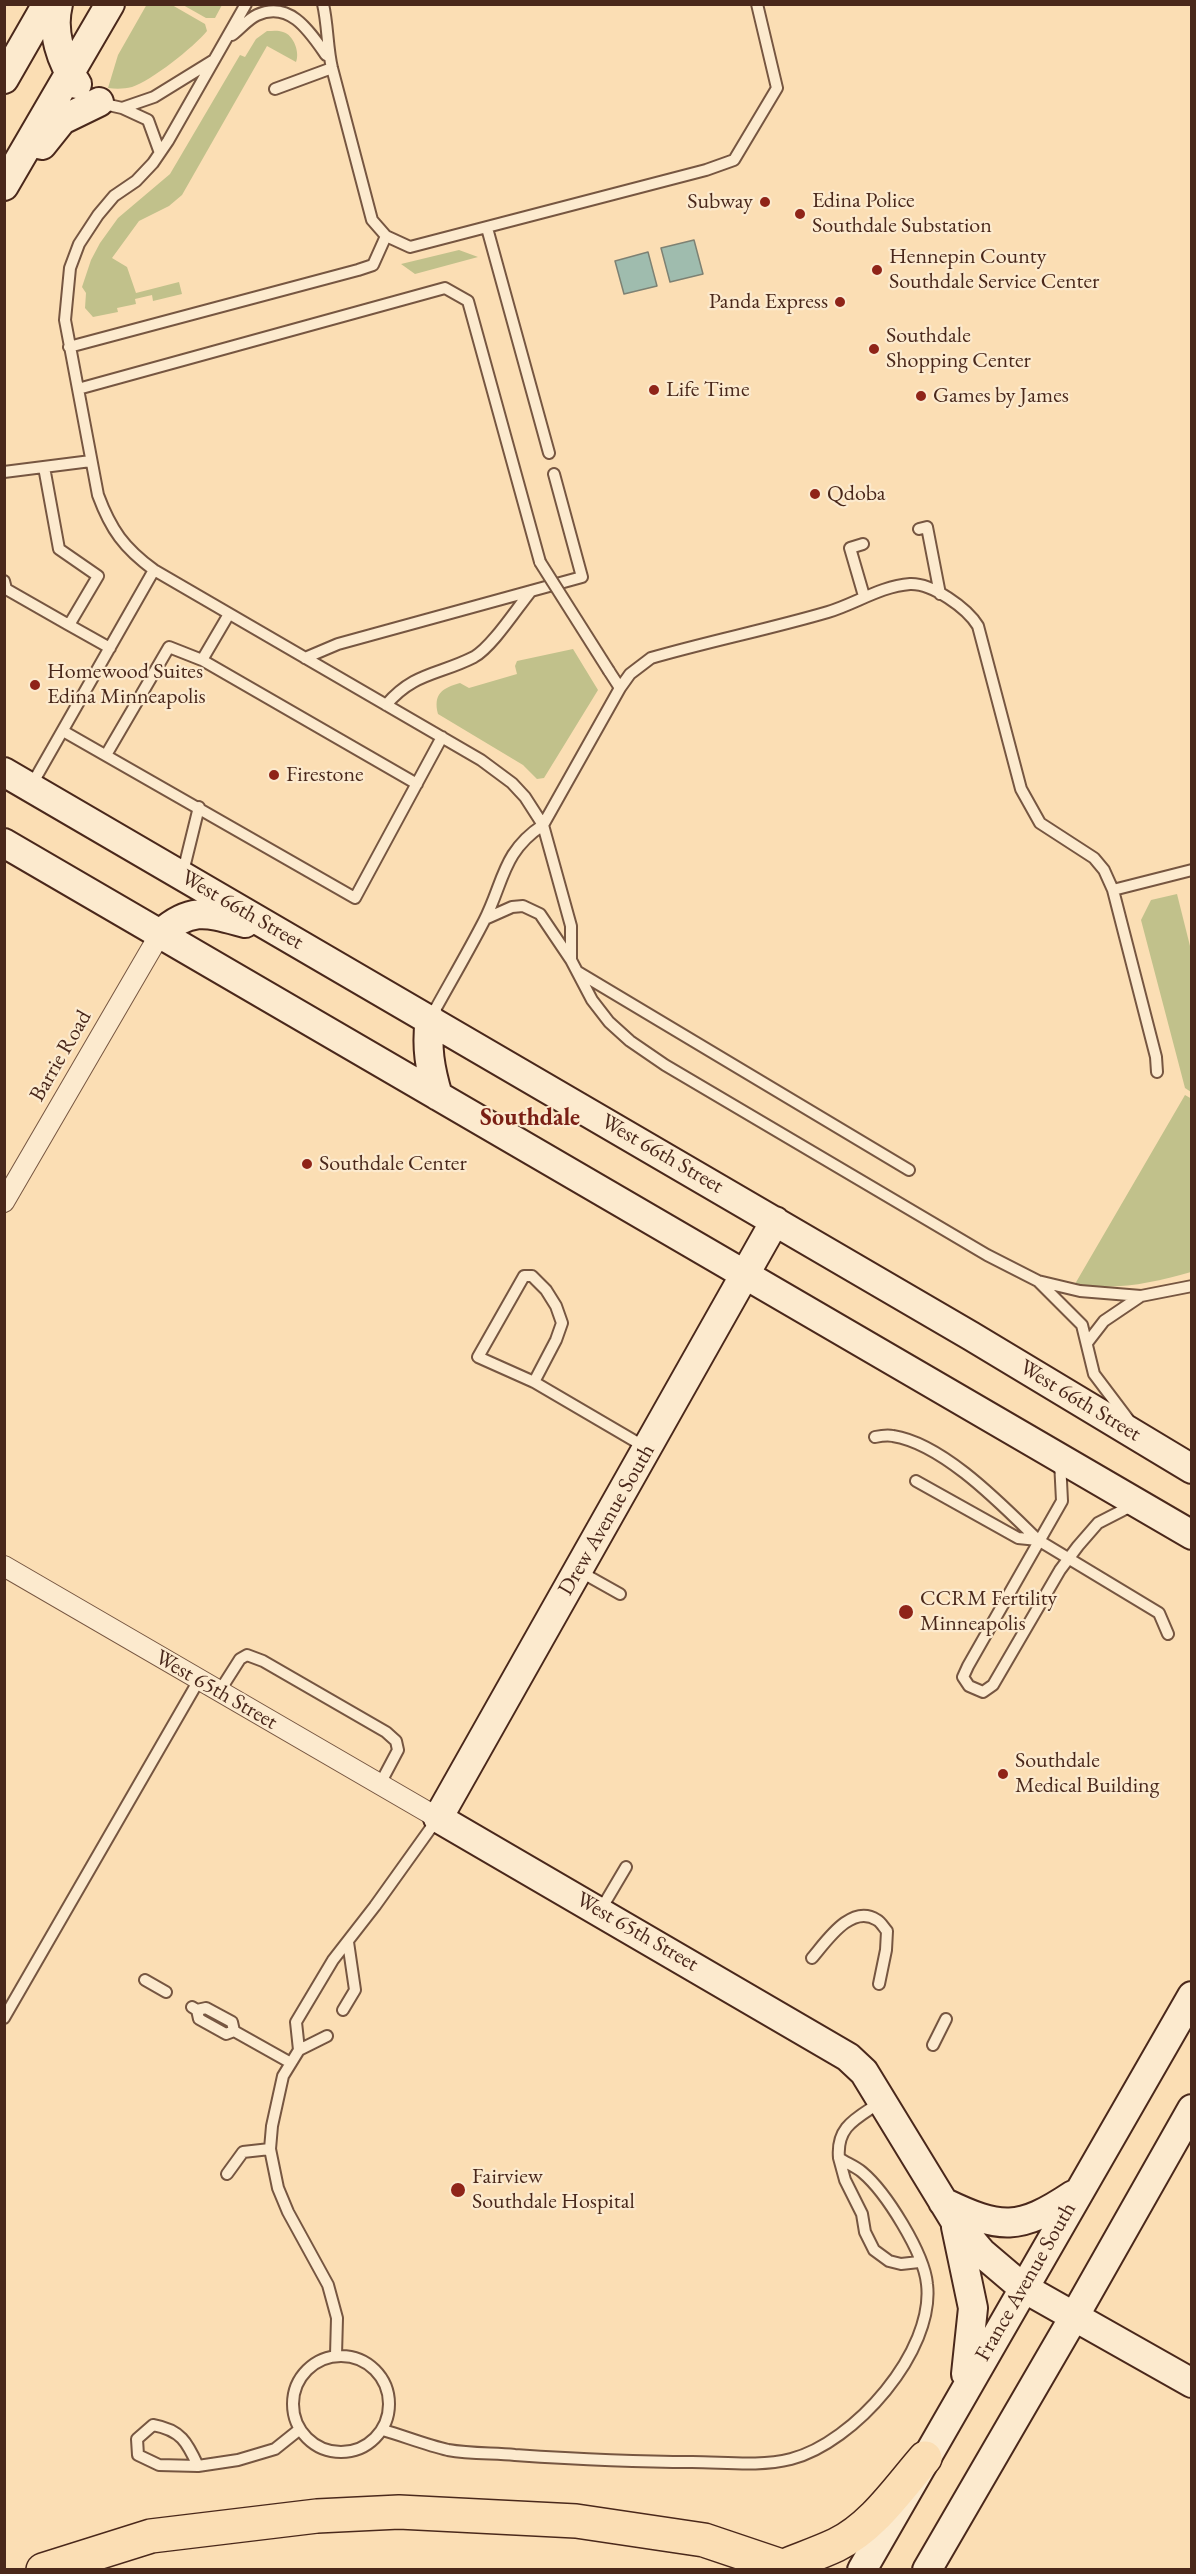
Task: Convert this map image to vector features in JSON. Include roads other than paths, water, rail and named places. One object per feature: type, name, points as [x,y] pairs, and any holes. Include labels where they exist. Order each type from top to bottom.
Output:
[{"type":"highway","points":[[43,2570],[151,2536],[317,2516],[399,2512],[576,2521],[704,2541],[788,2568],[836,2545],[860,2529],[880,2511],[925,2458]]},
{"type":"main road","points":[[7,70],[47,4]]},
{"type":"main road","points":[[58,4],[55,18],[60,50],[70,74],[83,92],[110,105]]},
{"type":"main road","points":[[4,186],[110,4]]},
{"type":"main road","points":[[4,192],[62,120],[110,105]]},
{"type":"main road","name":"West 66th Street","points":[[4,772],[775,1221],[1191,1469]]},
{"type":"main road","points":[[4,843],[1191,1535]]},
{"type":"main road","points":[[160,934],[177,919],[212,914],[279,932]]},
{"type":"main road","points":[[430,1019],[427,1036],[429,1066],[438,1096]]},
{"type":"main road","name":"Drew Avenue South","points":[[438,1818],[775,1221]]},
{"type":"main road","name":"West 65th Street","points":[[438,1818],[848,2056],[864,2072],[949,2212],[982,2253],[1022,2287],[1191,2383]]},
{"type":"main road","name":"France Avenue South","points":[[862,2570],[1022,2287],[1191,1996]]},
{"type":"main road","points":[[927,2570],[1074,2317],[1191,2109]]},
{"type":"main road","points":[[963,2390],[971,2349],[973,2308],[949,2212],[991,2222],[1018,2223],[1043,2215],[1078,2192]]},
{"type":"street","name":"Barrie Road","points":[[7,1192],[160,934]]},
{"type":"street","name":"West 65th Street","points":[[4,1566],[438,1818]]},
{"type":"lane","points":[[246,4],[216,60],[160,153],[136,181],[114,196],[79,244],[70,268],[65,320],[98,495],[108,522],[122,542],[154,570],[481,760],[512,783],[525,797],[543,825],[571,926],[571,960]]},
{"type":"lane","points":[[323,4],[328,27],[327,45],[331,64],[372,220],[386,236],[410,247],[706,170],[734,160],[777,88],[757,4]]},
{"type":"lane","points":[[227,39],[256,15],[274,9],[292,15],[306,26],[331,64]]},
{"type":"lane","points":[[110,105],[154,97],[216,60]]},
{"type":"lane","points":[[275,89],[331,64]]},
{"type":"lane","points":[[110,105],[148,120],[160,153]]},
{"type":"lane","points":[[487,228],[549,453]]},
{"type":"lane","points":[[69,347],[373,265],[386,236]]},
{"type":"lane","points":[[78,389],[445,288],[468,301],[540,562],[620,688]]},
{"type":"lane","points":[[4,472],[92,461]]},
{"type":"lane","points":[[44,467],[59,549],[98,576],[69,625]]},
{"type":"lane","points":[[305,658],[338,644],[582,577],[554,474]]},
{"type":"lane","points":[[919,529],[927,527],[940,594]]},
{"type":"lane","points":[[863,544],[850,548],[864,596]]},
{"type":"lane","points":[[31,787],[154,570]]},
{"type":"lane","points":[[4,581],[6,589],[110,648]]},
{"type":"lane","points":[[430,1019],[485,919],[497,884],[518,847],[526,836],[543,825],[630,674],[651,658],[831,611],[864,596],[911,584],[940,594],[972,616],[978,626],[1021,789],[1044,826],[1094,858],[1104,870],[1113,890],[1156,1057],[1157,1072]]},
{"type":"lane","points":[[386,705],[399,690],[414,680],[475,657],[532,591]]},
{"type":"lane","points":[[202,660],[229,614]]},
{"type":"lane","points":[[106,755],[169,647],[202,660],[417,784]]},
{"type":"lane","points":[[63,731],[355,898],[442,737]]},
{"type":"lane","points":[[182,876],[199,807]]},
{"type":"lane","points":[[1113,890],[1191,870]]},
{"type":"lane","points":[[485,919],[512,907],[523,906],[540,914],[571,960],[592,1000],[609,1022],[630,1041],[665,1065],[987,1255],[1038,1281],[1080,1292],[1141,1296],[1191,1286]]},
{"type":"lane","points":[[578,972],[909,1170]]},
{"type":"lane","points":[[534,1382],[556,1340],[562,1323],[556,1306],[546,1290],[532,1276],[524,1276],[478,1357],[534,1382],[648,1449]]},
{"type":"lane","points":[[1038,1281],[1082,1325],[1094,1374],[1104,1391],[1145,1440]]},
{"type":"lane","points":[[1087,1343],[1104,1321],[1141,1296]]},
{"type":"lane","points":[[875,1437],[893,1435],[936,1454],[986,1489],[1038,1540],[1159,1613],[1168,1634]]},
{"type":"lane","points":[[1059,1458],[1062,1501],[968,1666],[963,1677],[969,1686],[983,1692],[993,1685],[1069,1559],[1098,1522],[1138,1503]]},
{"type":"lane","points":[[916,1481],[1018,1538],[1038,1540]]},
{"type":"lane","points":[[579,1571],[620,1594]]},
{"type":"lane","points":[[219,1692],[240,1659],[247,1655],[263,1660],[386,1732],[396,1741],[398,1750],[380,1784]]},
{"type":"lane","points":[[4,2019],[8,2006],[199,1680]]},
{"type":"lane","points":[[299,2050],[296,2022],[333,1960],[438,1818]]},
{"type":"lane","points":[[600,1911],[626,1867]]},
{"type":"lane","points":[[812,1958],[845,1921],[861,1916],[877,1919],[887,1931],[886,1950],[879,1984]]},
{"type":"lane","points":[[343,2010],[355,1990],[348,1941]]},
{"type":"lane","points":[[145,1980],[166,1992]]},
{"type":"lane","points":[[194,2008],[206,2008],[232,2022],[234,2031],[291,2063]]},
{"type":"lane","points":[[933,2045],[946,2019]]},
{"type":"lane","points":[[327,2036],[299,2050],[283,2076],[272,2126],[270,2149],[272,2167],[281,2196],[328,2285],[337,2318],[336,2355]]},
{"type":"lane","points":[[882,2101],[845,2127],[838,2146],[839,2158],[845,2180],[862,2214],[865,2232],[874,2250],[889,2261],[901,2264],[919,2262]]},
{"type":"lane","points":[[227,2174],[243,2152],[270,2149]]},
{"type":"lane","points":[[383,2430],[448,2450],[588,2460],[735,2463],[767,2462],[792,2458],[814,2450],[838,2436],[868,2412],[893,2380],[918,2337],[925,2316],[927,2283],[906,2230],[891,2205],[862,2172],[839,2158]]},
{"type":"lane","points":[[336,2355],[352,2356],[366,2362],[378,2372],[386,2385],[389,2408],[383,2430],[372,2442],[357,2450],[341,2452],[325,2450],[311,2442],[300,2429],[294,2414],[293,2398],[298,2382],[307,2369],[321,2360],[336,2355]]},
{"type":"lane","points":[[198,2466],[187,2441],[167,2428],[153,2425],[137,2439],[138,2455],[159,2465],[198,2466],[238,2460],[275,2449],[300,2429]]},
{"type":"place","name":"Subway","points":[[765,202]]},
{"type":"place","name":"Edina Police Southdale Substation","points":[[800,214]]},
{"type":"place","name":"Hennepin County Southdale Service Center","points":[[877,270]]},
{"type":"place","name":"Panda Express","points":[[840,302]]},
{"type":"place","name":"Southdale Shopping Center","points":[[874,349]]},
{"type":"place","name":"Life Time","points":[[654,390]]},
{"type":"place","name":"Games by James","points":[[921,396]]},
{"type":"place","name":"Qdoba","points":[[815,494]]},
{"type":"place","name":"Homewood Suites Edina Minneapolis","points":[[35,685]]},
{"type":"place","name":"Firestone","points":[[274,775]]},
{"type":"place","name":"Southdale Center","points":[[307,1164]]},
{"type":"place","name":"CCRM Fertility Minneapolis","points":[[906,1612]]},
{"type":"place","name":"Southdale Medical Building","points":[[1003,1774]]},
{"type":"place","name":"Fairview Southdale Hospital","points":[[458,2190]]},
{"type":"district","name":"Southdale","points":[[530,1118]]}]
